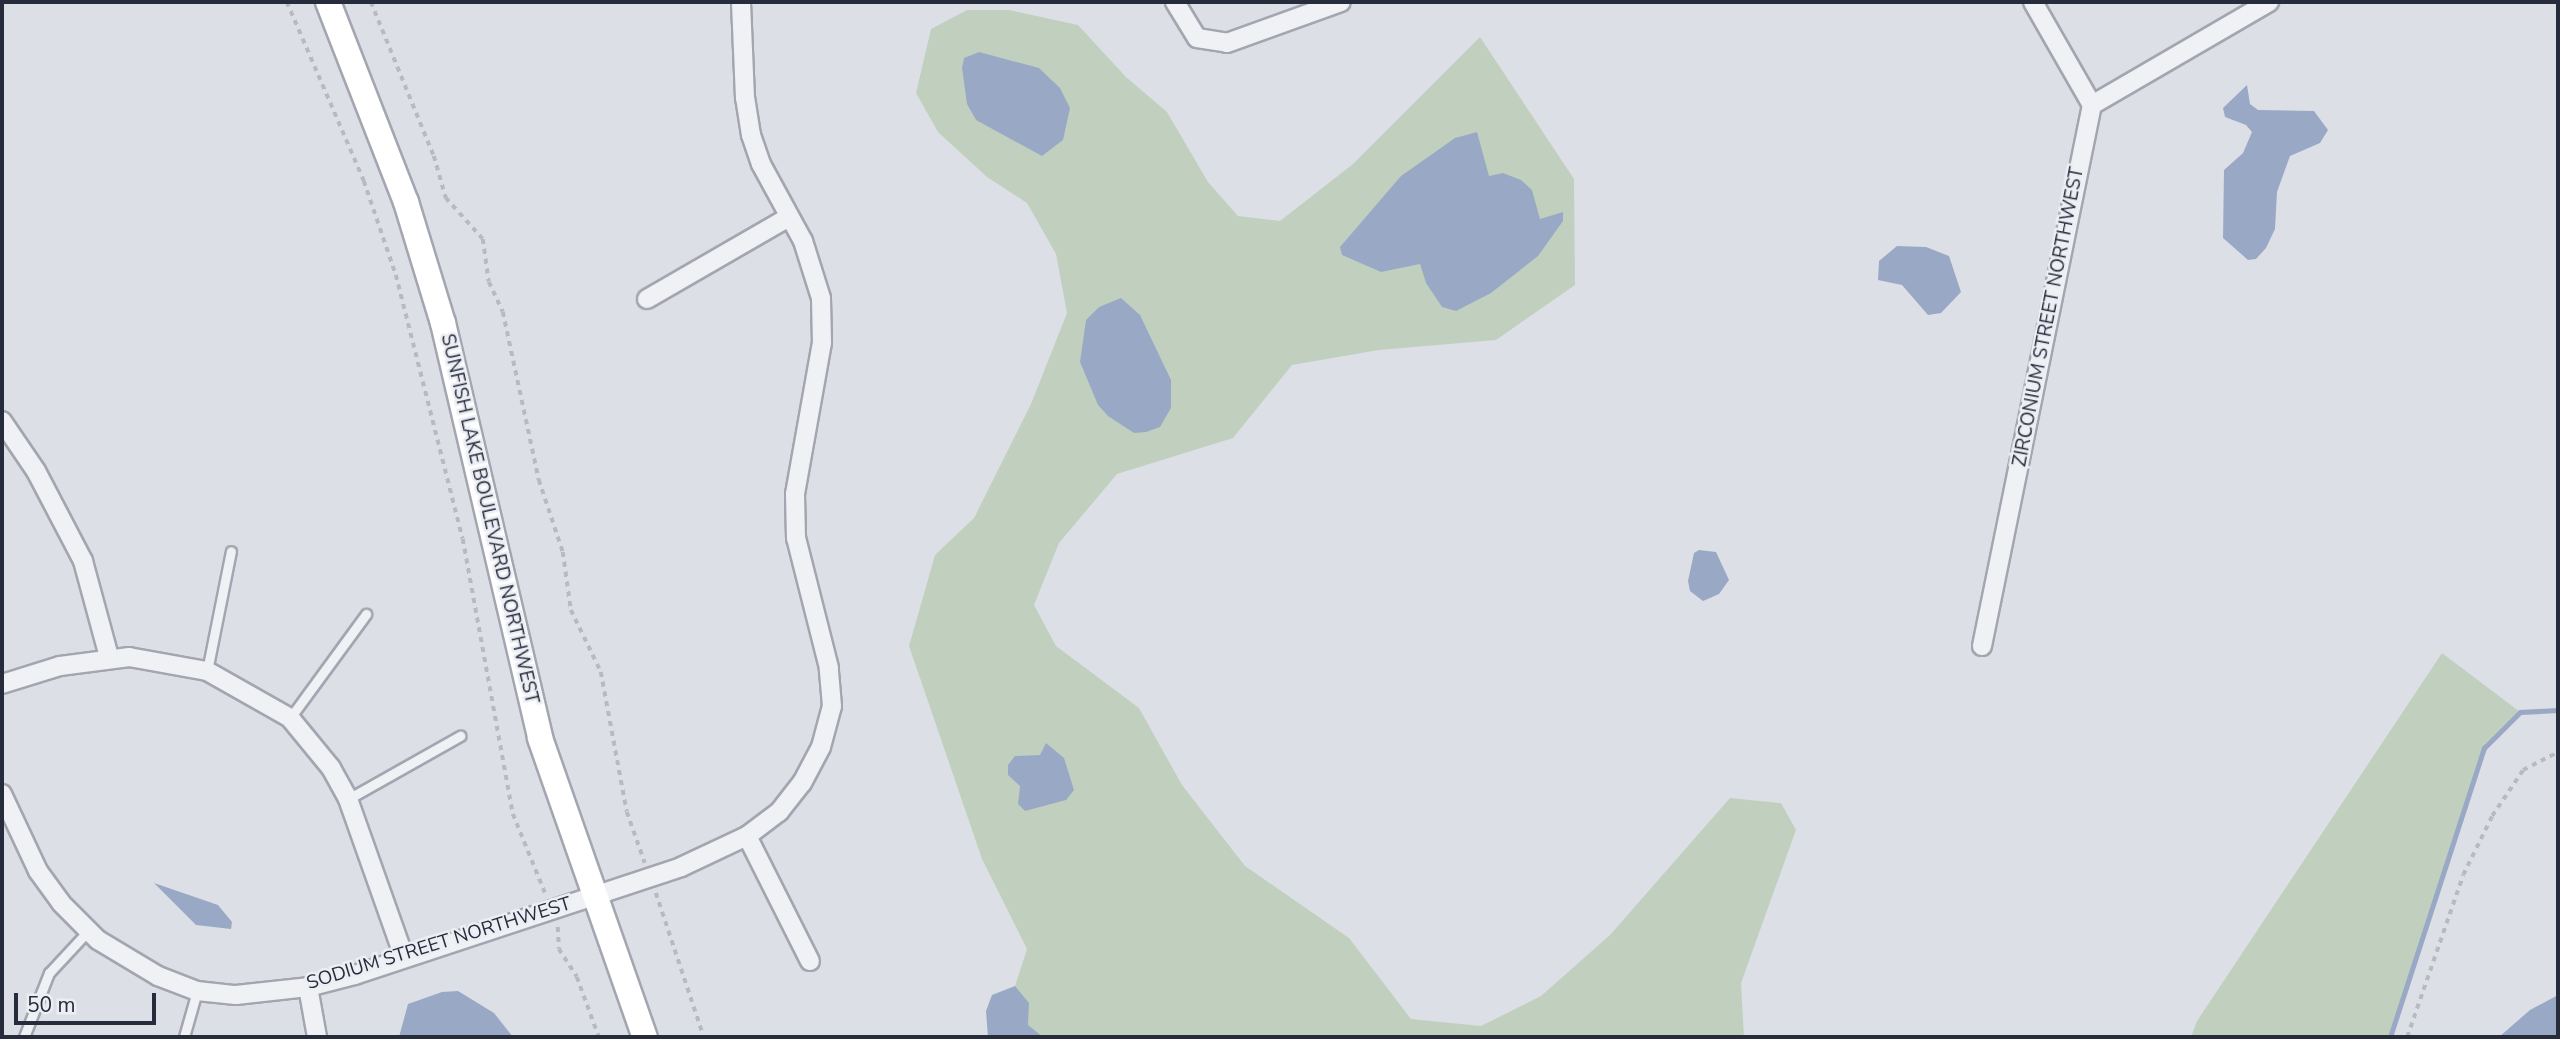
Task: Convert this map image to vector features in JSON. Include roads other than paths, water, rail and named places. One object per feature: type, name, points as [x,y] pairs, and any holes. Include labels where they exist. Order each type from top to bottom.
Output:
[{"type":"street","name":"SUNFISH LAKE BOULEVARD NORTHWEST","points":[[328,2],[406,202],[443,323],[540,738],[593,896],[645,1037]]},
{"type":"street","name":"SODIUM STREET NORTHWEST","points":[[4,805],[38,870],[88,931],[123,958],[197,991],[236,995],[308,987],[650,877],[747,836],[779,812],[802,783],[821,747],[832,706],[829,668],[804,580],[796,527],[802,446],[822,343],[821,298],[813,265],[751,135],[745,98],[741,2]]},
{"type":"street","points":[[1175,2],[1197,38],[1227,43],[1341,2]]},
{"type":"street","points":[[2032,2],[2092,105],[2269,2]]},
{"type":"street","name":"ZIRCONIUM STREET NORTHWEST","points":[[1982,646],[2092,105]]},
{"type":"street","points":[[647,299],[789,217]]},
{"type":"street","points":[[2,421],[42,482],[83,561],[109,657]]},
{"type":"street","points":[[2,684],[109,657],[207,671],[290,718],[331,768],[348,799],[404,957]]},
{"type":"street","points":[[747,836],[810,961]]},
{"type":"street","points":[[308,987],[317,1037]]},
{"type":"lane","points":[[207,671],[231,551]]},
{"type":"lane","points":[[290,718],[366,614]]},
{"type":"lane","points":[[348,799],[460,736]]},
{"type":"lane","points":[[24,1037],[49,973],[88,931]]},
{"type":"lane","points":[[184,1037],[197,991]]},
{"type":"water","points":[[979,52],[1039,68],[1060,88],[1070,108],[1063,140],[1042,156],[976,120],[967,104],[962,68],[964,58]]},
{"type":"water","points":[[2247,85],[2250,104],[2258,110],[2314,111],[2328,130],[2320,143],[2290,156],[2277,192],[2275,229],[2266,248],[2256,259],[2248,260],[2223,238],[2224,170],[2243,153],[2252,132],[2246,125],[2225,117],[2223,108]]},
{"type":"water","points":[[1477,132],[1489,176],[1503,173],[1521,180],[1532,190],[1540,219],[1563,212],[1563,221],[1538,256],[1491,293],[1456,311],[1442,307],[1426,283],[1420,264],[1381,272],[1342,255],[1340,247],[1401,176],[1455,138]]},
{"type":"water","points":[[1897,246],[1926,247],[1949,256],[1961,292],[1941,313],[1928,315],[1902,285],[1878,280],[1879,261]]},
{"type":"water","points":[[1121,298],[1140,315],[1171,380],[1171,408],[1160,427],[1146,432],[1134,433],[1108,416],[1098,405],[1080,362],[1086,320],[1099,307]]},
{"type":"water","points":[[1699,550],[1716,552],[1729,580],[1719,594],[1703,601],[1690,591],[1688,581],[1694,553]]},
{"type":"water","points":[[1046,743],[1064,758],[1074,790],[1066,800],[1025,811],[1018,804],[1020,786],[1008,775],[1008,765],[1015,756],[1040,755]]},
{"type":"water","points":[[154,883],[218,905],[232,922],[231,929],[196,925]]},
{"type":"water","points":[[1015,986],[1029,1003],[1028,1025],[1043,1037],[988,1037],[986,1011],[992,995]]},
{"type":"water","points":[[458,991],[494,1013],[513,1037],[399,1037],[408,1004],[442,992]]},
{"type":"water","points":[[2558,995],[2558,1037],[2499,1037],[2530,1010]]},
{"type":"waterway","points":[[2390,1037],[2484,748],[2520,712],[2558,710]]}]
